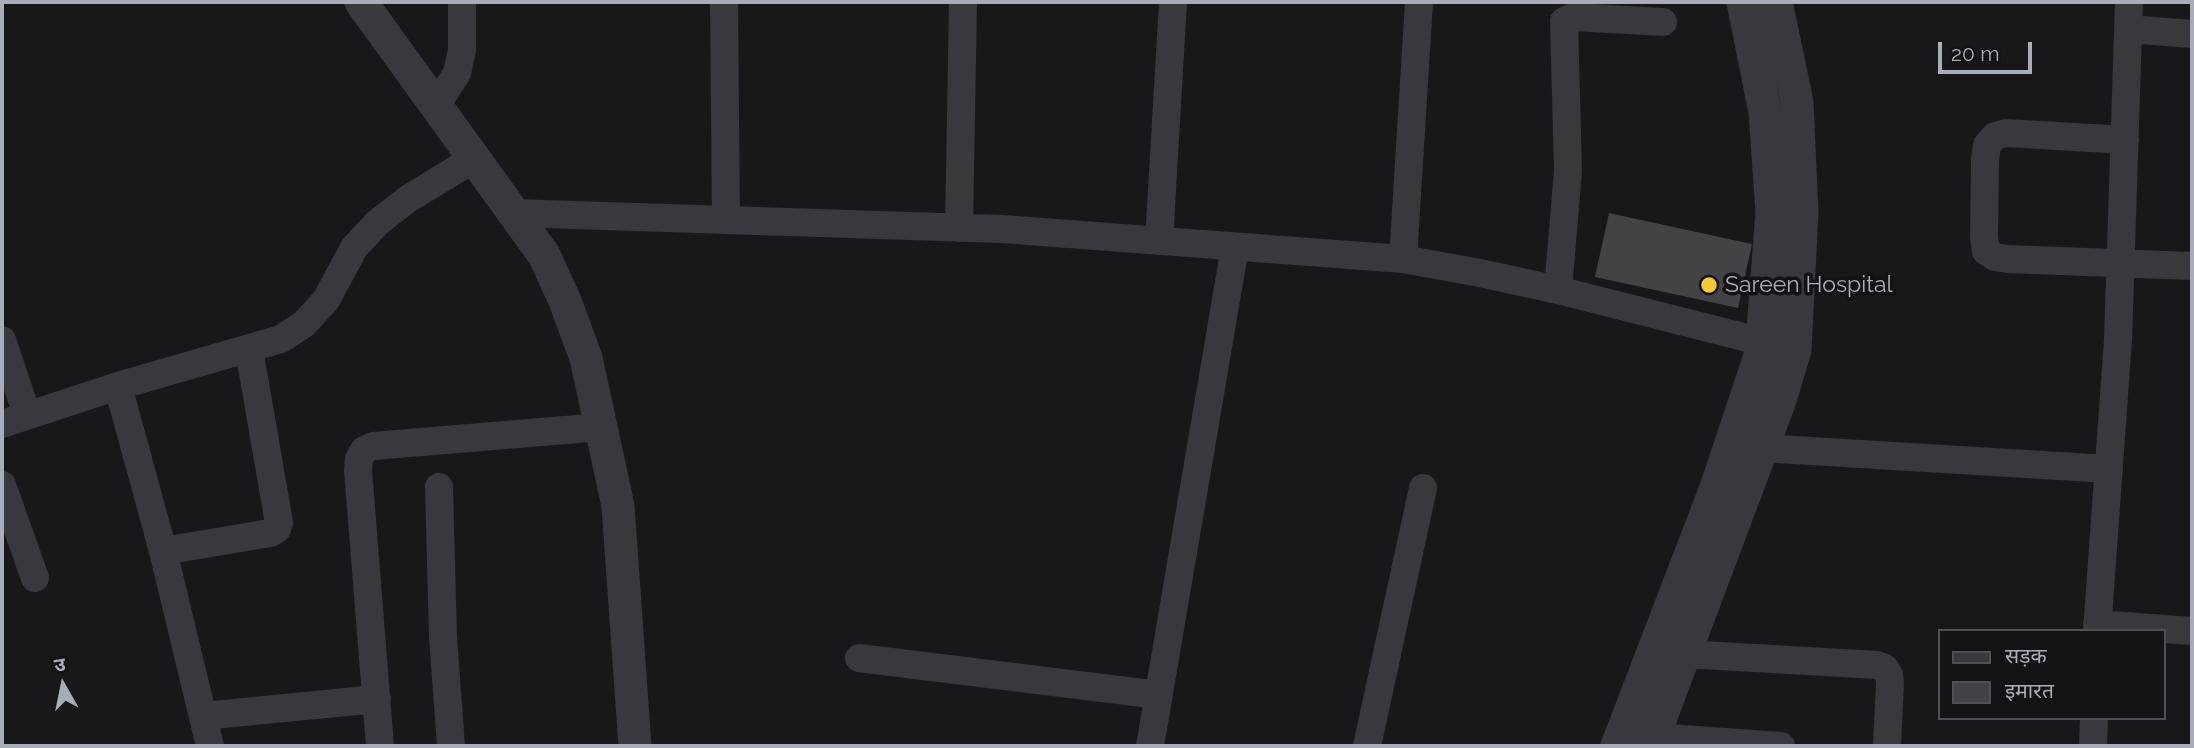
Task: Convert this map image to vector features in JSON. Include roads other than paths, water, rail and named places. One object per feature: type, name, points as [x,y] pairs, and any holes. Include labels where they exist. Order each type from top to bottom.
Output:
[{"type":"street","points":[[361,2],[544,255],[586,358],[618,506],[635,746]]},
{"type":"street","points":[[436,106],[457,74],[462,50],[462,2]]},
{"type":"street","points":[[724,2],[726,220]]},
{"type":"street","points":[[958,228],[963,2]]},
{"type":"street","points":[[1159,241],[1173,2]]},
{"type":"street","points":[[1403,259],[1419,2]]},
{"type":"street","points":[[1743,2],[1765,112],[1772,212],[1762,342],[1746,445],[1685,654],[1652,741],[1781,746]]},
{"type":"street","points":[[1617,746],[1716,488],[1779,403],[1795,350],[1802,212],[1797,102],[1776,2]]},
{"type":"street","points":[[2144,629],[2097,627],[2121,264],[2128,15],[2192,34]]},
{"type":"street","points":[[1558,290],[1568,171],[1564,21],[1573,17],[1663,22]]},
{"type":"street","points":[[2125,139],[2006,133],[1995,136],[1987,145],[1985,160],[1983,238],[1986,251],[1995,257],[2192,266]]},
{"type":"street","points":[[2,340],[15,420],[118,386],[281,339],[304,324],[326,300],[354,248],[377,223],[408,199],[475,158]]},
{"type":"street","points":[[513,213],[958,228],[1403,259],[1480,272],[1558,290],[1795,350]]},
{"type":"street","points":[[1150,746],[1235,247]]},
{"type":"street","points":[[163,551],[270,533],[279,523],[249,349]]},
{"type":"street","points":[[118,386],[163,551],[210,746]]},
{"type":"street","points":[[380,746],[358,470],[359,458],[364,450],[373,446],[601,427]]},
{"type":"street","points":[[1746,445],[2109,469]]},
{"type":"street","points":[[2,485],[35,578]]},
{"type":"street","points":[[439,487],[443,637],[451,746]]},
{"type":"street","points":[[1367,746],[1423,488]]},
{"type":"street","points":[[2166,630],[2192,631]]},
{"type":"street","points":[[1685,654],[1877,665],[1885,668],[1890,683],[1886,746]]},
{"type":"street","points":[[859,658],[1159,695]]},
{"type":"street","points":[[203,716],[377,699]]},
{"type":"street","points":[[2094,720],[2094,746]]},
{"type":"place","name":"Sareen Hospital","points":[[1709,285]]}]
